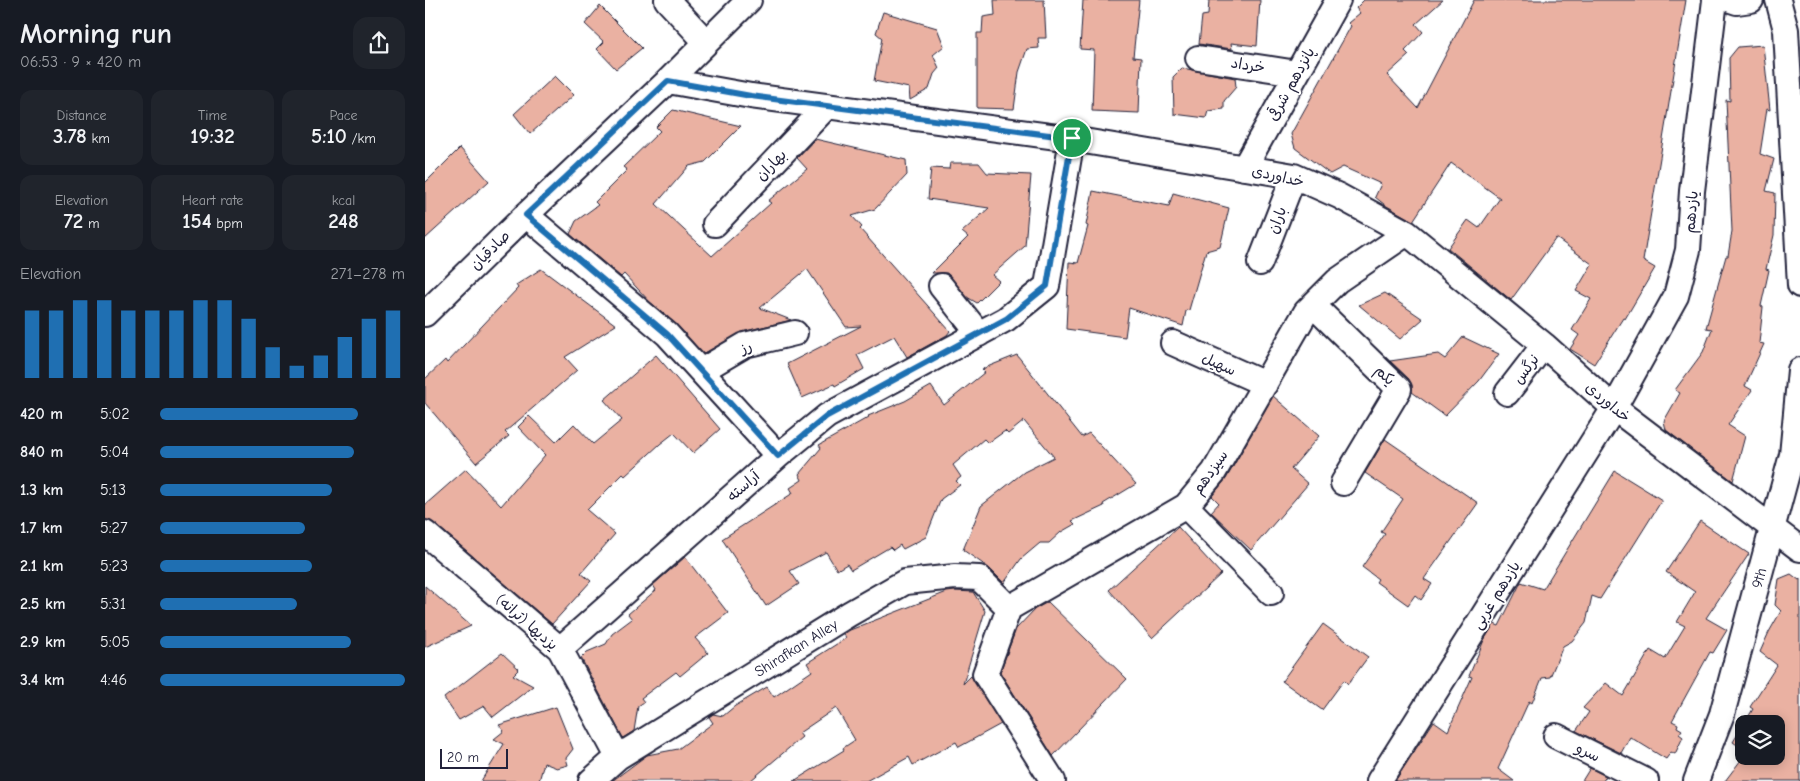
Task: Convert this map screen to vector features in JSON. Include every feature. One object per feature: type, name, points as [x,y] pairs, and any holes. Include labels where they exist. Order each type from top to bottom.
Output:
[{"type":"street","points":[[667,0],[706,42]]},
{"type":"street","name":"صادقیان","points":[[425,314],[526,215],[668,81],[749,0]]},
{"type":"street","name":"پانزدهم شرقی","points":[[1244,168],[1338,0]]},
{"type":"street","name":"یازدهم","points":[[1614,408],[1676,296],[1688,250],[1692,191],[1715,0]]},
{"type":"street","points":[[1731,0],[1737,2],[1751,0]]},
{"type":"street","points":[[1778,0],[1786,30],[1797,175],[1800,284]]},
{"type":"street","name":"خرداد","points":[[1198,58],[1297,73]]},
{"type":"street","name":"خداوردی","points":[[668,81],[751,96],[1072,138],[1294,176],[1339,196],[1407,233],[1544,345],[1614,408],[1800,549]]},
{"type":"street","name":"بهاران","points":[[715,224],[827,106]]},
{"type":"street","name":"آراسته","points":[[559,648],[778,456],[827,416],[1006,319],[1047,286],[1072,138]]},
{"type":"street","name":"باران","points":[[1260,263],[1294,176]]},
{"type":"street","points":[[526,215],[667,334],[778,456]]},
{"type":"street","name":"سیزدهم","points":[[1009,608],[1186,506],[1214,472],[1306,312],[1337,281],[1407,233]]},
{"type":"street","points":[[941,286],[979,334]]},
{"type":"street","name":"یکم","points":[[1313,305],[1399,388],[1343,483]]},
{"type":"street","name":"رز","points":[[701,371],[745,345],[795,333]]},
{"type":"street","name":"سهیل","points":[[1173,343],[1265,384]]},
{"type":"street","name":"نرگس","points":[[1507,393],[1544,345]]},
{"type":"street","name":"9th","points":[[1696,781],[1722,714],[1792,455],[1800,370]]},
{"type":"street","name":"یازدهم غربی","points":[[1379,781],[1614,408]]},
{"type":"street","points":[[1186,506],[1271,593]]},
{"type":"street","name":"یزدیها (ترانه)","points":[[425,533],[559,648],[618,757]]},
{"type":"street","name":"Shirafkan Alley","points":[[591,781],[618,757],[849,614],[905,582],[955,577],[979,578],[1009,608]]},
{"type":"street","points":[[1009,608],[985,674],[1053,781]]},
{"type":"street","name":"سرو","points":[[1556,736],[1647,781]]},
{"type":"building","points":[[994,0],[1044,0],[1046,38],[1038,38],[1039,48],[1027,49],[1019,72],[1014,109],[977,108],[977,33],[982,33],[983,17],[995,15]]},
{"type":"building","points":[[1083,0],[1139,0],[1133,57],[1141,58],[1139,113],[1092,111],[1094,50],[1080,49]]},
{"type":"building","points":[[1209,0],[1260,0],[1257,46],[1231,43],[1232,49],[1199,44],[1202,16],[1208,15]]},
{"type":"building","points":[[1364,0],[1443,0],[1416,24],[1423,32],[1405,51],[1409,55],[1387,75],[1418,108],[1474,0],[1686,0],[1643,261],[1655,268],[1625,319],[1623,318],[1594,364],[1570,349],[1579,335],[1572,330],[1591,299],[1576,291],[1592,264],[1556,238],[1511,300],[1448,248],[1468,220],[1479,228],[1500,198],[1451,163],[1413,221],[1375,197],[1381,184],[1343,167],[1330,174],[1295,148],[1291,134],[1351,26],[1348,23],[1360,13],[1356,8]]},
{"type":"building","points":[[600,6],[642,48],[616,69],[597,49],[604,42],[585,24]]},
{"type":"building","points":[[883,12],[937,28],[944,46],[933,55],[939,68],[934,74],[929,89],[910,100],[909,88],[874,81],[882,38],[876,33]]},
{"type":"building","points":[[1763,45],[1770,110],[1767,109],[1760,154],[1774,159],[1766,191],[1775,193],[1774,235],[1766,269],[1769,270],[1761,306],[1763,307],[1759,343],[1764,344],[1745,386],[1752,390],[1728,425],[1745,436],[1733,481],[1666,430],[1664,421],[1680,393],[1675,390],[1703,352],[1712,329],[1706,328],[1726,256],[1728,256],[1732,231],[1726,100],[1730,101],[1729,58],[1738,47]]},
{"type":"building","points":[[1182,68],[1235,78],[1236,87],[1224,101],[1224,109],[1208,111],[1206,118],[1174,114],[1173,77]]},
{"type":"building","points":[[555,76],[574,95],[530,134],[514,114]]},
{"type":"building","points":[[673,110],[741,126],[705,162],[689,166],[656,204],[712,256],[771,203],[768,201],[807,169],[797,158],[815,139],[906,160],[907,175],[875,209],[852,216],[862,227],[860,229],[950,331],[947,335],[907,357],[894,336],[857,355],[864,369],[835,386],[834,384],[802,398],[787,364],[861,326],[846,327],[807,269],[760,308],[791,320],[742,332],[703,354],[677,325],[650,302],[624,274],[621,277],[570,234],[576,221],[598,205],[595,202],[627,170],[623,167],[660,131],[656,127]]},
{"type":"building","points":[[460,148],[489,181],[425,239],[425,183]]},
{"type":"building","points":[[950,163],[979,163],[987,173],[1031,175],[1025,246],[992,275],[999,281],[977,303],[967,297],[947,273],[932,273],[968,237],[962,232],[989,208],[928,199],[931,168],[949,169]]},
{"type":"building","points":[[1093,191],[1169,206],[1173,193],[1229,208],[1220,247],[1206,251],[1189,310],[1186,311],[1183,326],[1129,308],[1125,337],[1066,329],[1069,262],[1078,263],[1088,226],[1086,225]]},
{"type":"building","points":[[541,269],[616,325],[565,357],[577,370],[505,432],[509,436],[476,463],[425,403],[425,379],[445,360],[447,363],[518,288],[516,285]]},
{"type":"building","points":[[1385,293],[1423,319],[1400,339],[1359,305]]},
{"type":"building","points":[[1463,337],[1499,354],[1479,381],[1445,416],[1412,392],[1412,385],[1409,379],[1390,361],[1438,354],[1445,359]]},
{"type":"building","points":[[656,355],[720,429],[693,453],[674,433],[625,476],[623,474],[587,510],[615,534],[581,573],[591,581],[552,624],[434,523],[425,520],[425,505],[466,469],[501,506],[545,455],[518,427],[529,416],[556,442],[574,424],[593,444],[622,420],[604,400]]},
{"type":"building","points":[[1017,355],[1082,437],[1089,433],[1136,484],[1103,504],[1104,506],[1072,521],[1075,524],[1061,532],[1049,543],[1040,543],[1021,559],[1004,583],[989,568],[963,550],[981,506],[1024,472],[1054,457],[1024,421],[1008,434],[1005,431],[988,443],[984,439],[953,465],[961,477],[956,481],[960,485],[941,499],[926,537],[903,549],[900,545],[893,550],[890,547],[851,570],[847,564],[837,570],[826,552],[790,571],[799,584],[766,606],[722,539],[793,493],[790,488],[802,480],[799,474],[821,448],[819,445],[868,416],[905,401],[931,386],[944,405],[985,372],[982,369]]},
{"type":"building","points":[[1273,396],[1319,436],[1291,469],[1308,484],[1251,550],[1211,512],[1219,503],[1212,496],[1226,479]]},
{"type":"building","points":[[1385,439],[1478,503],[1424,579],[1432,584],[1421,600],[1415,595],[1408,605],[1376,582],[1378,579],[1362,567],[1385,534],[1381,532],[1403,499],[1365,473]]},
{"type":"building","points":[[1615,471],[1662,500],[1600,599],[1592,596],[1586,623],[1572,641],[1563,646],[1550,677],[1542,678],[1532,703],[1529,701],[1498,769],[1514,781],[1395,781],[1434,721],[1448,731],[1472,677],[1469,676],[1484,640],[1494,624],[1499,626],[1521,582],[1543,589]]},
{"type":"building","points":[[1700,521],[1749,554],[1706,618],[1727,630],[1713,653],[1710,652],[1672,721],[1678,724],[1677,727],[1682,730],[1679,734],[1683,737],[1675,754],[1671,752],[1666,759],[1630,737],[1621,753],[1576,731],[1589,712],[1583,708],[1606,683],[1623,696],[1650,650],[1665,659],[1685,626],[1677,622],[1695,592],[1666,572]]},
{"type":"building","points":[[1178,527],[1221,574],[1152,638],[1109,590]]},
{"type":"building","points":[[685,557],[728,613],[695,638],[708,653],[680,676],[676,672],[641,698],[644,702],[638,706],[634,731],[623,738],[581,658],[587,652],[606,644],[612,634],[632,619],[628,614],[656,590],[653,585]]},
{"type":"building","points":[[1791,574],[1800,579],[1800,781],[1725,781],[1737,765],[1785,765],[1785,715],[1749,715],[1753,709],[1750,707],[1777,665],[1760,652],[1781,611],[1775,605],[1779,579]]},
{"type":"building","points":[[425,586],[471,626],[425,647]]},
{"type":"building","points":[[947,592],[973,592],[985,611],[963,684],[971,676],[1001,724],[959,747],[956,742],[913,765],[909,757],[866,781],[794,781],[844,750],[843,748],[855,740],[836,708],[799,733],[802,737],[750,781],[612,781],[647,755],[678,749],[713,723],[709,717],[713,714],[723,716],[735,706],[767,687],[774,697],[812,671],[807,663],[846,638],[844,634],[850,630]]},
{"type":"building","points":[[1048,602],[1127,679],[1053,756],[1000,672],[1016,629],[1035,609]]},
{"type":"building","points":[[1323,624],[1368,657],[1348,684],[1344,680],[1322,710],[1282,681]]},
{"type":"building","points":[[502,653],[519,669],[513,675],[533,686],[493,717],[484,706],[459,720],[444,698]]},
{"type":"building","points":[[556,707],[573,749],[566,758],[568,765],[557,768],[544,763],[539,781],[481,781],[504,744],[494,739],[504,731],[499,725]]},
{"type":"building","points":[[1590,768],[1606,776],[1603,781],[1582,781]]},
{"type":"route","points":[[668,81],[751,96],[1072,138],[1047,286],[1006,319],[827,416],[778,456],[667,334],[526,215],[668,81]]}]
